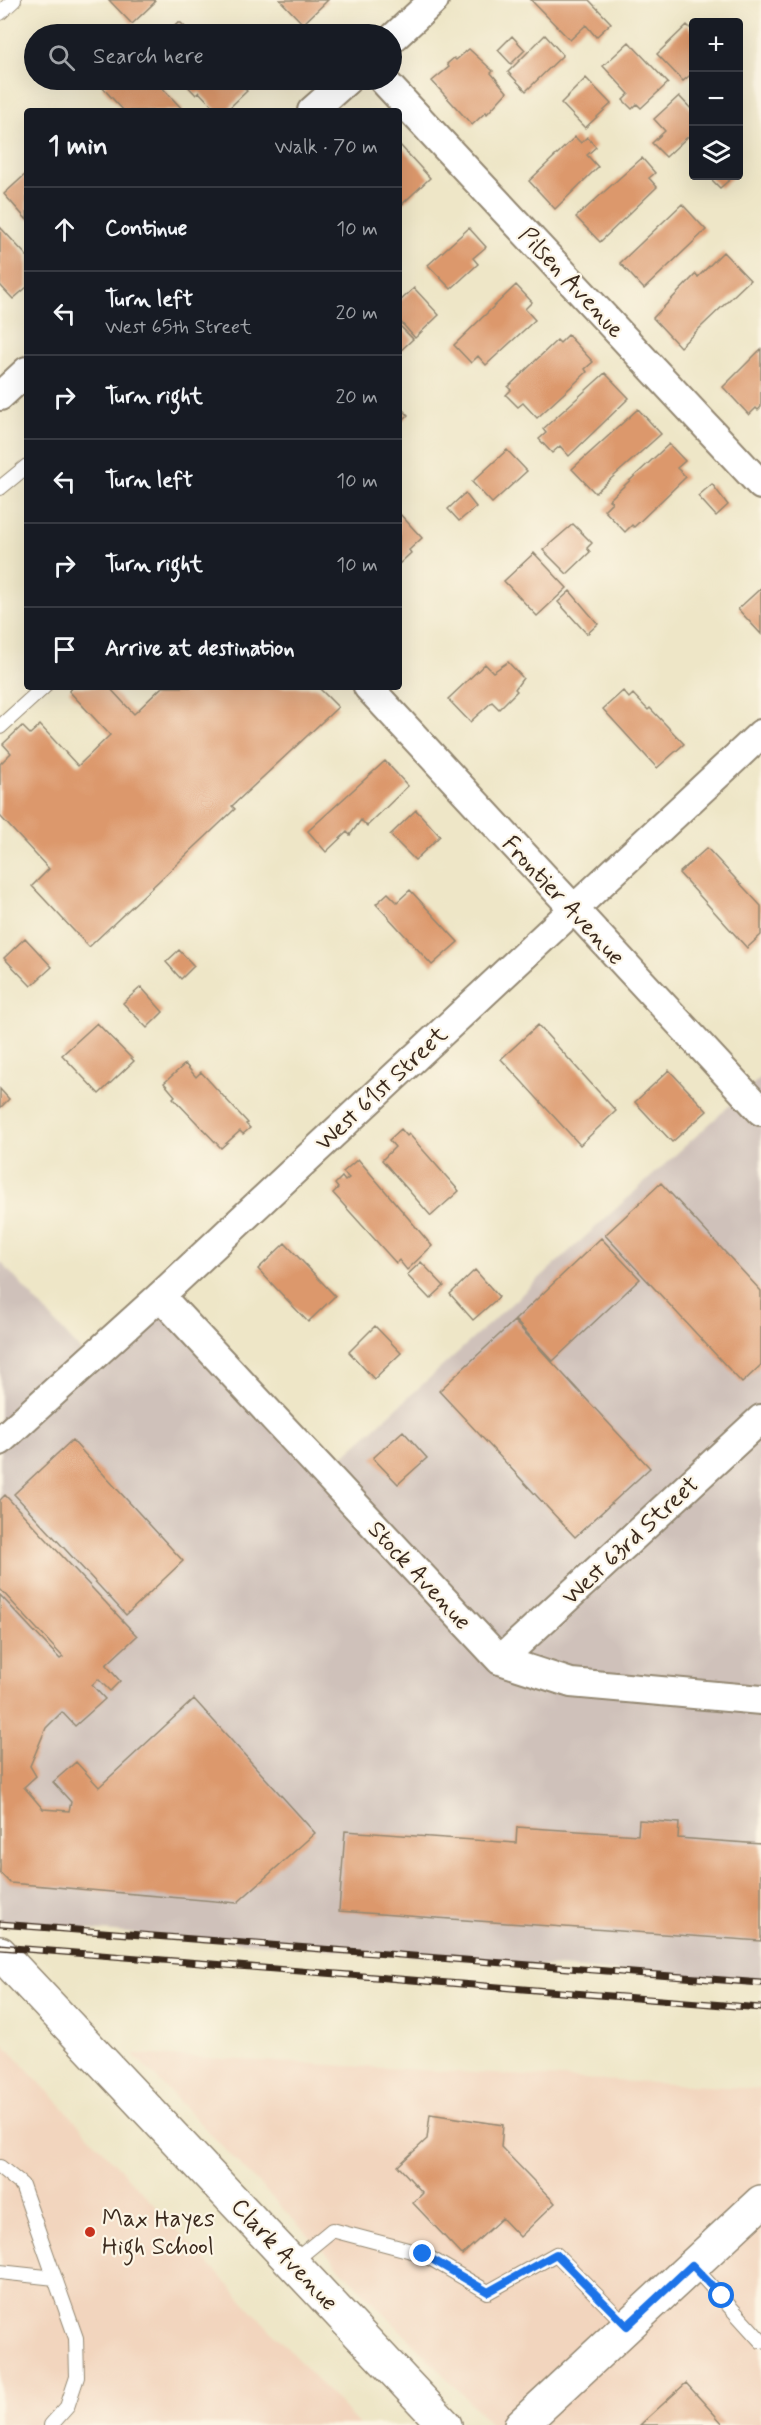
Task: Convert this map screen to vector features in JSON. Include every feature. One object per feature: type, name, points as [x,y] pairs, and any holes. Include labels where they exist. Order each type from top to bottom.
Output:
[{"type":"street","points":[[402,30],[434,0]]},
{"type":"street","points":[[315,108],[336,90]]},
{"type":"street","name":"Pilsen Avenue","points":[[392,90],[761,485]]},
{"type":"street","points":[[0,396],[24,373]]},
{"type":"street","name":"Frontier Avenue","points":[[371,690],[761,1112]]},
{"type":"street","name":"West 61st Street","points":[[0,1441],[160,1296],[761,734]]},
{"type":"street","name":"Stock Avenue","points":[[160,1296],[500,1660],[572,1683],[761,1700]]},
{"type":"street","name":"West 63rd Street","points":[[500,1660],[761,1419]]},
{"type":"street","name":"Clark Avenue","points":[[0,1953],[445,2425]]},
{"type":"street","points":[[521,2425],[761,2202]]},
{"type":"lane","points":[[0,13],[14,0]]},
{"type":"lane","points":[[0,488],[24,468]]},
{"type":"lane","points":[[0,727],[41,690]]},
{"type":"lane","points":[[0,2167],[22,2185],[76,2338],[77,2377],[67,2407],[51,2425]]},
{"type":"lane","points":[[293,2262],[332,2230],[423,2254],[488,2292],[556,2254],[627,2326]]},
{"type":"lane","points":[[692,2265],[761,2341]]},
{"type":"lane","points":[[0,2272],[55,2278]]},
{"type":"shaded area","points":[[761,1077],[761,1983],[0,1923],[0,1261],[89,1360],[160,1296],[325,1473]]},
{"type":"shaded area","name":"Max Hayes High School","points":[[0,2040],[359,2425],[0,2425]]},
{"type":"shaded area","points":[[133,2054],[761,2089],[761,2425],[492,2425]]},
{"type":"building","points":[[109,0],[154,0],[155,2],[132,24]]},
{"type":"building","points":[[280,0],[328,0],[303,24]]},
{"type":"building","points":[[531,0],[589,0],[611,23],[596,37],[586,25],[570,40]]},
{"type":"building","points":[[687,25],[689,27],[689,76],[683,81],[657,54]]},
{"type":"building","points":[[545,35],[563,55],[526,91],[508,72]]},
{"type":"building","points":[[512,36],[525,50],[511,64],[498,50]]},
{"type":"building","points":[[629,42],[668,83],[641,108],[637,104],[632,109],[623,100],[629,94],[603,66]]},
{"type":"building","points":[[469,49],[493,71],[491,73],[507,92],[487,114],[486,112],[472,125],[432,81],[449,67],[447,64]]},
{"type":"building","points":[[586,78],[611,104],[585,128],[561,103]]},
{"type":"building","points":[[105,90],[164,90],[181,108],[121,108]]},
{"type":"building","points":[[191,90],[247,91],[229,108],[214,108],[199,92],[196,95]]},
{"type":"building","points":[[679,96],[689,107],[689,136],[666,157],[652,143],[665,131],[654,119]]},
{"type":"building","points":[[575,137],[581,143],[587,137],[596,147],[587,155],[598,167],[555,209],[529,181]]},
{"type":"building","points":[[402,147],[430,178],[402,204]]},
{"type":"building","points":[[642,158],[655,173],[649,178],[657,187],[600,242],[576,217]]},
{"type":"building","points":[[24,176],[24,217],[4,194]]},
{"type":"building","points":[[712,180],[729,180],[720,188]]},
{"type":"building","points":[[682,204],[706,230],[644,289],[620,263]]},
{"type":"building","points":[[0,227],[24,253],[24,290],[13,299],[0,285]]},
{"type":"building","points":[[469,228],[486,247],[473,258],[478,264],[451,289],[428,265]]},
{"type":"building","points":[[723,252],[750,280],[680,347],[653,318],[696,274],[698,277]]},
{"type":"building","points":[[516,285],[532,302],[525,309],[535,320],[486,365],[478,356],[471,363],[454,345]]},
{"type":"building","points":[[414,288],[439,315],[415,338],[402,323],[402,299]]},
{"type":"building","points":[[402,328],[413,339],[402,349]]},
{"type":"building","points":[[568,335],[593,362],[585,369],[587,372],[537,418],[523,403],[518,407],[506,395],[511,390],[508,387],[557,340],[560,343]]},
{"type":"building","points":[[761,349],[761,407],[758,410],[756,408],[749,415],[723,387]]},
{"type":"building","points":[[605,373],[629,398],[569,456],[560,446],[552,453],[539,439],[546,433],[543,429]]},
{"type":"building","points":[[402,409],[408,415],[402,421]]},
{"type":"building","points":[[638,409],[661,434],[595,493],[572,469]]},
{"type":"building","points":[[669,444],[685,461],[677,468],[686,477],[634,527],[632,525],[625,532],[604,510],[612,502],[609,500]]},
{"type":"building","points":[[507,450],[527,471],[492,503],[472,482]]},
{"type":"building","points":[[712,484],[728,505],[716,516],[698,496]]},
{"type":"building","points":[[465,493],[476,507],[459,521],[448,509]]},
{"type":"building","points":[[402,516],[422,538],[409,550],[411,553],[402,561]]},
{"type":"building","points":[[573,524],[592,543],[587,548],[590,552],[567,574],[543,550]]},
{"type":"building","points":[[534,553],[567,588],[537,616],[504,581]]},
{"type":"building","points":[[761,588],[761,634],[738,609]]},
{"type":"building","points":[[570,591],[598,624],[587,634],[558,602]]},
{"type":"building","points":[[508,662],[523,678],[515,689],[517,691],[499,709],[492,702],[470,722],[448,699],[485,664],[493,672]]},
{"type":"building","points":[[112,690],[134,714],[159,690],[321,690],[338,707],[232,806],[235,809],[89,947],[32,886],[49,869],[0,816],[0,764],[11,753],[3,744],[22,726],[30,734],[40,725],[78,766],[110,735],[69,691]]},
{"type":"building","points":[[623,691],[629,698],[633,694],[648,710],[650,708],[684,744],[657,768],[603,709]]},
{"type":"building","points":[[385,761],[408,786],[367,826],[361,820],[350,835],[347,832],[326,852],[308,831]]},
{"type":"building","points":[[416,810],[440,836],[415,860],[390,835]]},
{"type":"building","points":[[707,848],[761,906],[761,935],[747,948],[679,873]]},
{"type":"building","points":[[410,890],[458,942],[432,965],[376,904],[388,893],[397,902]]},
{"type":"building","points":[[25,938],[52,967],[31,986],[4,958]]},
{"type":"building","points":[[179,950],[194,966],[181,979],[166,962]]},
{"type":"building","points":[[141,987],[163,1012],[147,1028],[123,1003]]},
{"type":"building","points":[[97,1023],[134,1061],[99,1094],[62,1055]]},
{"type":"building","points":[[538,1025],[616,1111],[580,1145],[501,1059]]},
{"type":"building","points":[[185,1064],[196,1077],[201,1072],[248,1123],[246,1124],[250,1128],[243,1134],[240,1131],[221,1148],[173,1098],[175,1096],[164,1083]]},
{"type":"building","points":[[669,1070],[707,1111],[672,1142],[635,1102]]},
{"type":"building","points":[[0,1089],[9,1099],[0,1108]]},
{"type":"building","points":[[401,1129],[407,1136],[409,1134],[459,1191],[431,1216],[382,1160],[395,1147],[389,1140]]},
{"type":"building","points":[[358,1159],[432,1246],[407,1270],[399,1260],[396,1263],[333,1193],[338,1188],[335,1184],[342,1177],[345,1181],[349,1178],[343,1172]]},
{"type":"building","points":[[661,1183],[761,1291],[761,1365],[742,1383],[605,1235]]},
{"type":"building","points":[[601,1238],[640,1279],[553,1361],[515,1320]]},
{"type":"building","points":[[285,1243],[335,1296],[308,1322],[258,1269]]},
{"type":"building","points":[[421,1262],[444,1286],[430,1299],[407,1275]]},
{"type":"building","points":[[475,1270],[499,1297],[473,1320],[450,1294]]},
{"type":"building","points":[[514,1321],[650,1468],[575,1537],[439,1391]]},
{"type":"building","points":[[375,1326],[401,1353],[374,1379],[349,1352]]},
{"type":"building","points":[[403,1431],[427,1458],[398,1484],[373,1458]]},
{"type":"building","points":[[72,1440],[183,1561],[126,1615],[14,1494]]},
{"type":"building","points":[[5,1495],[137,1636],[106,1665],[120,1681],[110,1691],[98,1679],[92,1685],[105,1699],[75,1726],[62,1712],[46,1728],[30,1766],[36,1776],[24,1787],[43,1809],[69,1811],[71,1802],[53,1782],[76,1762],[99,1787],[194,1699],[315,1833],[237,1903],[10,1883],[0,1873],[0,1595],[60,1659],[63,1657],[0,1589],[0,1500]]},
{"type":"building","points":[[639,1820],[679,1823],[678,1838],[761,1844],[761,1941],[339,1911],[345,1831],[516,1843],[517,1827],[638,1835]]},
{"type":"building","points":[[430,2114],[503,2125],[501,2147],[555,2203],[520,2237],[502,2218],[462,2255],[413,2203],[423,2193],[398,2166],[427,2139]]},
{"type":"building","points":[[686,2383],[724,2425],[640,2425]]},
{"type":"railway","points":[[0,1924],[761,1983]]},
{"type":"railway","points":[[0,1947],[761,2008]]},
{"type":"place","name":"Max Hayes High School","points":[[90,2232]]},
{"type":"route","points":[[423,2254],[488,2292],[556,2254],[627,2326],[692,2265],[722,2296]]}]
